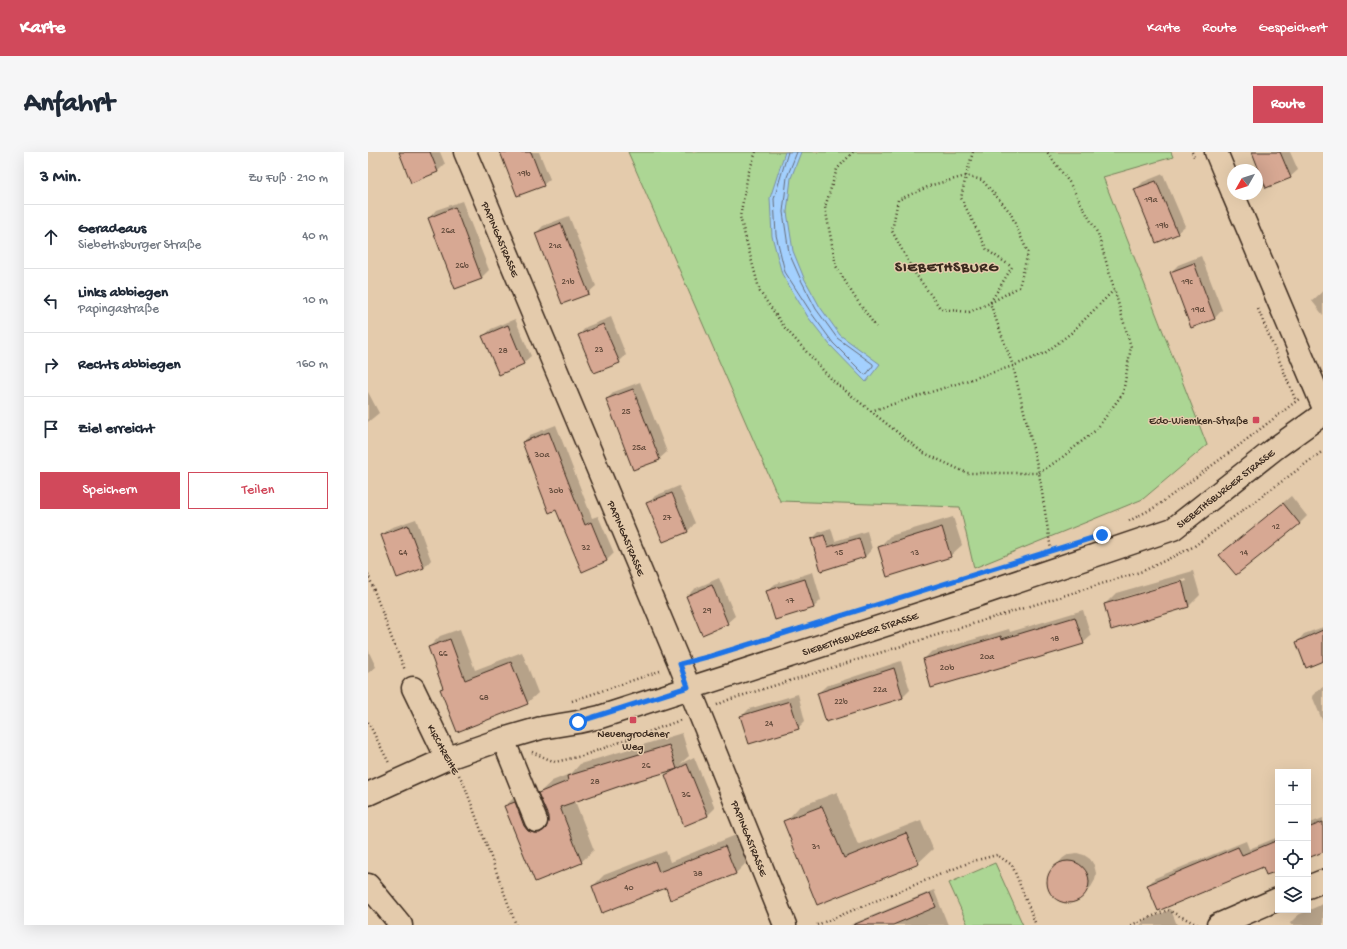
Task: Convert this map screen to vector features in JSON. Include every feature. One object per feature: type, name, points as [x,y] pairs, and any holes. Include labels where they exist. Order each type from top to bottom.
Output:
[{"type":"street","name":"PAPINGASTRASSE","points":[[465,152],[680,664],[688,687],[786,925]]},
{"type":"street","points":[[1216,152],[1227,179]]},
{"type":"street","points":[[1236,200],[1319,396]]},
{"type":"street","name":"SIEBETHSBURGER STRASSE","points":[[368,794],[448,758],[503,739],[541,728],[593,718],[972,597],[1173,529],[1277,447],[1323,414]]},
{"type":"street","name":"KIRCHREIHE","points":[[413,688],[448,758]]},
{"type":"street","points":[[503,739],[536,821]]},
{"type":"street","points":[[1311,886],[1323,881]]},
{"type":"street","points":[[368,885],[401,925]]},
{"type":"street","points":[[1226,923],[1275,901]]},
{"type":"path","points":[[756,152],[748,174],[740,217],[760,292],[785,328],[832,380],[922,452],[967,473],[1039,473],[1060,459],[1096,430],[1123,393],[1131,347],[1098,234],[1069,182],[1047,152]]},
{"type":"path","points":[[853,152],[837,169],[825,207],[836,266],[854,296],[876,327]]},
{"type":"path","points":[[974,152],[961,198],[987,250],[1012,267],[990,304]]},
{"type":"path","points":[[966,176],[982,180],[1010,212],[1028,253],[1019,287],[990,304],[969,312],[941,309],[914,272],[892,231],[898,200],[932,185],[966,176]]},
{"type":"path","points":[[870,411],[1013,366],[1045,353],[1071,333],[1114,290]]},
{"type":"path","points":[[990,304],[1013,366],[1039,473],[1052,551],[1044,553]]},
{"type":"path","points":[[1123,524],[1157,506],[1237,448],[1319,396]]},
{"type":"path","points":[[368,574],[392,639],[413,688]]},
{"type":"path","points":[[570,702],[680,664],[855,612]]},
{"type":"path","points":[[368,722],[398,780]]},
{"type":"path","name":"KIRCHREIHE","points":[[448,758],[464,784],[516,925]]},
{"type":"path","points":[[817,925],[973,861],[997,855],[1012,865],[1036,925]]},
{"type":"path","points":[[1131,925],[1168,910],[1198,925]]},
{"type":"green space","points":[[628,152],[1171,152],[1173,157],[1103,177],[1207,445],[1143,499],[974,568],[960,507],[780,501]]},
{"type":"green space","points":[[995,863],[1023,925],[968,925],[949,883]]},
{"type":"water","points":[[785,152],[801,152],[791,178],[787,212],[793,251],[804,278],[820,307],[840,335],[880,364],[866,382],[830,345],[808,317],[782,274],[772,236],[770,198]]},
{"type":"building","points":[[399,152],[430,152],[438,172],[411,183]]},
{"type":"building","points":[[500,152],[531,152],[544,186],[517,196]]},
{"type":"building","points":[[1252,152],[1280,152],[1291,178],[1266,188],[1263,180],[1263,164],[1257,164]]},
{"type":"building","points":[[1156,181],[1178,234],[1156,243],[1134,189]]},
{"type":"building","points":[[455,207],[482,279],[455,289],[428,218]]},
{"type":"building","points":[[561,223],[589,294],[562,304],[535,233]]},
{"type":"building","points":[[1194,263],[1215,319],[1191,328],[1170,272]]},
{"type":"building","points":[[603,324],[620,363],[594,373],[578,335]]},
{"type":"building","points":[[508,325],[524,364],[499,375],[482,336]]},
{"type":"building","points":[[633,389],[660,460],[633,470],[606,399]]},
{"type":"building","points":[[549,432],[585,525],[591,522],[607,561],[582,572],[556,510],[549,513],[522,442]]},
{"type":"building","points":[[672,493],[688,532],[663,542],[646,503]]},
{"type":"building","points":[[1283,503],[1300,524],[1236,575],[1219,555]]},
{"type":"building","points":[[408,525],[424,568],[397,578],[381,535]]},
{"type":"building","points":[[942,527],[951,557],[887,577],[878,547]]},
{"type":"building","points":[[824,535],[828,547],[859,538],[865,557],[821,571],[811,539]]},
{"type":"building","points":[[805,579],[814,608],[775,620],[766,591]]},
{"type":"building","points":[[1182,581],[1189,607],[1111,630],[1104,604]]},
{"type":"building","points":[[712,585],[728,624],[702,635],[686,596]]},
{"type":"building","points":[[1075,617],[1084,644],[931,688],[923,659],[1001,636],[1002,639]]},
{"type":"building","points":[[1323,630],[1323,661],[1306,668],[1296,642]]},
{"type":"building","points":[[450,639],[465,680],[511,662],[528,704],[457,732],[440,689],[443,688],[428,647]]},
{"type":"building","points":[[894,668],[903,698],[826,722],[817,693]]},
{"type":"building","points":[[790,701],[799,729],[749,744],[740,716]]},
{"type":"building","points":[[669,745],[677,769],[623,785],[560,807],[582,863],[535,882],[504,806],[515,802],[524,826],[528,831],[540,833],[546,828],[548,816],[538,793],[568,781],[567,776]]},
{"type":"building","points":[[687,764],[708,816],[684,826],[665,775]]},
{"type":"building","points":[[822,806],[844,858],[906,833],[919,864],[817,905],[783,821]]},
{"type":"building","points":[[1323,822],[1323,852],[1311,857],[1311,841],[1311,827]]},
{"type":"building","points":[[1275,841],[1275,872],[1266,875],[1263,867],[1158,911],[1147,885],[1238,847],[1242,855]]},
{"type":"building","points":[[725,846],[736,874],[670,900],[666,888],[602,913],[592,886],[655,861],[659,872]]},
{"type":"building","points":[[1064,861],[1072,861],[1080,864],[1086,870],[1089,882],[1086,894],[1080,900],[1072,903],[1064,903],[1056,900],[1050,894],[1047,886],[1047,878],[1050,870],[1056,864]]},
{"type":"building","points":[[930,893],[936,907],[893,925],[853,925]]},
{"type":"place","name":"Edo-Wiemken-Straße","points":[[1256,420]]},
{"type":"place","name":"Neuengrodener Weg","points":[[633,720]]},
{"type":"district","name":"SIEBETHSBURG","points":[[947,266]]},
{"type":"route","points":[[578,722],[688,687],[680,664],[711,656],[1102,535]]}]
